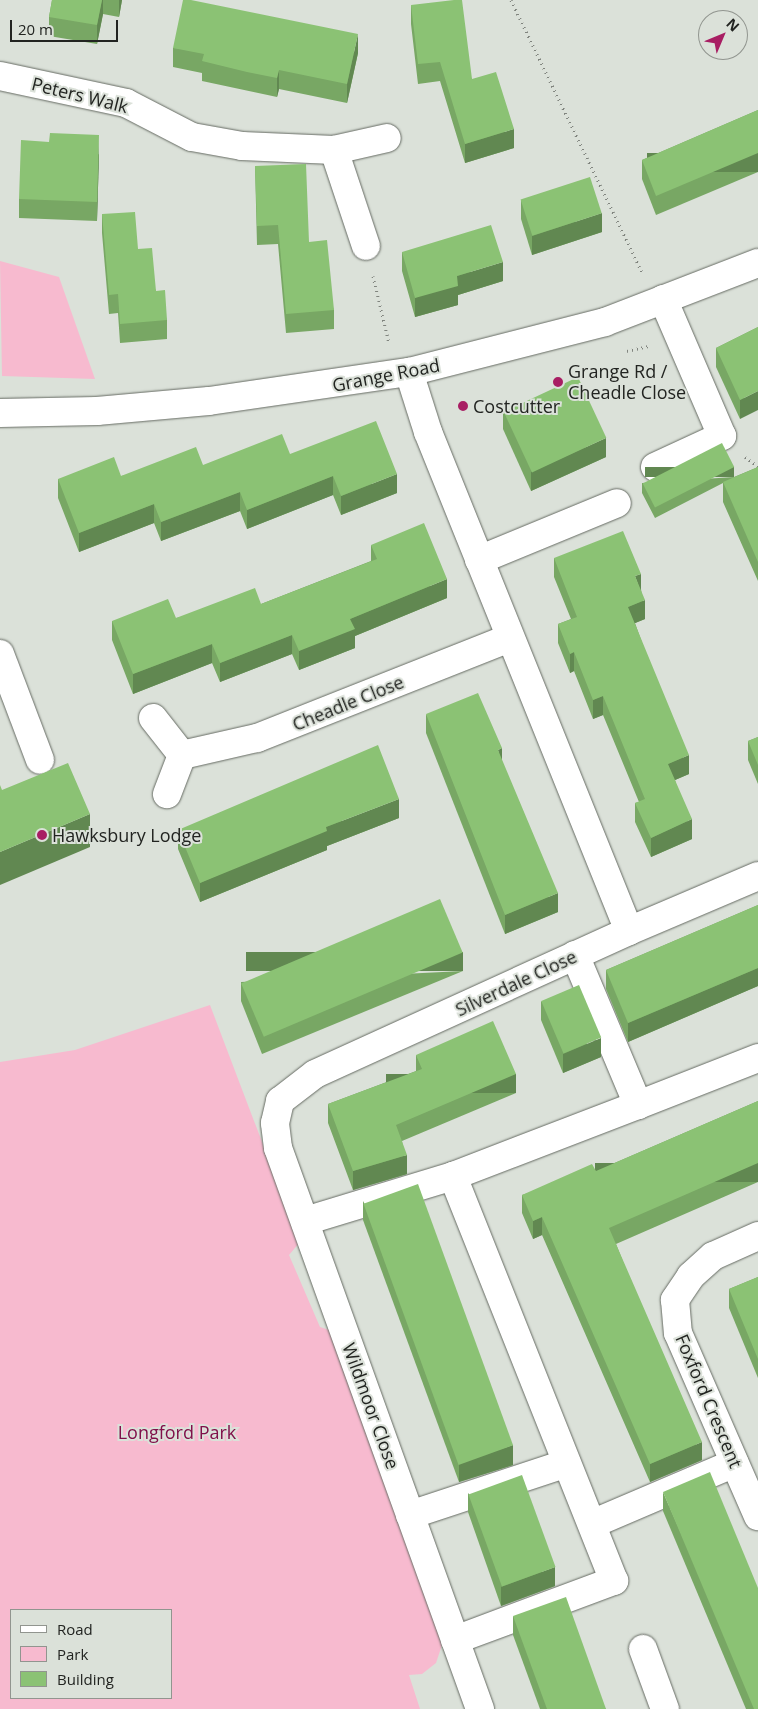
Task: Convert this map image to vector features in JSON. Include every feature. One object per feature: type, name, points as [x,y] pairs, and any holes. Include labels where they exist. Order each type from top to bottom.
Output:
[{"type":"street","name":"Peters Walk","points":[[0,76],[126,103],[192,137],[242,146],[334,150],[386,138]]},
{"type":"street","points":[[334,150],[366,246]]},
{"type":"street","name":"Grange Road","points":[[0,413],[96,411],[209,401],[403,373],[605,322],[758,263]]},
{"type":"street","points":[[655,466],[722,436],[663,299]]},
{"type":"street","points":[[403,373],[629,931]]},
{"type":"street","points":[[479,560],[617,503]]},
{"type":"street","name":"Cheadle Close","points":[[182,755],[257,738],[510,638]]},
{"type":"street","points":[[0,654],[40,760]]},
{"type":"street","points":[[153,718],[182,755],[167,794]]},
{"type":"street","name":"Silverdale Close","points":[[280,1101],[315,1074],[629,931],[758,876]]},
{"type":"street","points":[[576,955],[638,1106]]},
{"type":"street","points":[[304,1221],[453,1176],[758,1058]]},
{"type":"street","name":"Wildmoor Close","points":[[280,1101],[275,1123],[278,1148],[480,1709]]},
{"type":"street","points":[[453,1176],[614,1581],[455,1640]]},
{"type":"street","name":"Foxford Crescent","points":[[758,1236],[713,1256],[691,1276],[675,1300],[678,1333],[758,1516]]},
{"type":"street","points":[[410,1515],[567,1463]]},
{"type":"street","points":[[592,1524],[735,1463]]},
{"type":"street","points":[[643,1649],[665,1709]]},
{"type":"path","points":[[511,0],[644,275],[635,279]]},
{"type":"path","points":[[366,246],[403,373]]},
{"type":"green space","points":[[0,261],[59,277],[95,379],[2,376]]},
{"type":"green space","name":"Longford Park","points":[[210,1005],[300,1242],[289,1255],[320,1327],[332,1331],[443,1642],[436,1663],[422,1674],[409,1675],[420,1709],[0,1709],[0,1062],[75,1050]]},
{"type":"building","points":[[52,0],[102,0],[97,25],[49,17]]},
{"type":"building","points":[[183,0],[191,0],[358,34],[347,84],[279,70],[277,78],[247,72],[202,61],[204,54],[173,48]]},
{"type":"building","points":[[462,0],[472,79],[496,72],[514,129],[465,144],[440,62],[418,64],[411,5]]},
{"type":"building","points":[[758,110],[758,153],[656,196],[642,160]]},
{"type":"building","points":[[50,133],[99,135],[97,202],[19,199],[21,140],[49,142]]},
{"type":"building","points":[[306,164],[309,242],[327,240],[334,310],[286,314],[278,225],[257,226],[255,166]]},
{"type":"building","points":[[590,177],[602,213],[532,236],[521,200]]},
{"type":"building","points":[[135,212],[138,249],[152,248],[156,291],[165,290],[167,320],[120,324],[118,294],[109,295],[102,214]]},
{"type":"building","points":[[491,225],[503,262],[457,276],[458,286],[415,298],[402,252]]},
{"type":"building","points":[[758,327],[758,391],[740,400],[716,348]]},
{"type":"building","points":[[578,377],[606,438],[532,472],[504,412]]},
{"type":"building","points":[[376,421],[397,474],[341,496],[333,476],[247,510],[240,492],[161,522],[154,504],[79,533],[58,479],[114,457],[121,476],[196,447],[203,465],[282,434],[290,454]]},
{"type":"building","points":[[722,443],[734,467],[655,507],[643,483]]},
{"type":"building","points":[[758,467],[758,562],[723,482]]},
{"type":"building","points":[[424,523],[447,579],[350,619],[355,629],[299,651],[292,635],[220,663],[212,644],[133,674],[112,621],[168,599],[176,618],[255,588],[261,604],[377,559],[371,545]]},
{"type":"building","points":[[623,531],[641,574],[635,576],[645,600],[628,607],[689,755],[668,764],[692,819],[651,838],[635,803],[645,799],[603,696],[593,700],[574,652],[570,654],[558,624],[577,617],[554,558]]},
{"type":"building","points":[[478,693],[502,748],[498,750],[558,893],[505,915],[426,714]]},
{"type":"building","points":[[758,737],[758,765],[748,741]]},
{"type":"building","points":[[378,745],[399,799],[326,827],[327,831],[200,883],[178,830]]},
{"type":"building","points":[[68,763],[90,814],[0,852],[0,785],[2,790]]},
{"type":"building","points":[[440,899],[463,952],[264,1037],[241,983]]},
{"type":"building","points":[[758,905],[758,968],[628,1023],[606,970]]},
{"type":"building","points":[[579,985],[601,1037],[564,1053],[541,1001]]},
{"type":"building","points":[[493,1021],[516,1074],[396,1125],[407,1155],[353,1171],[328,1104],[422,1069],[416,1055]]},
{"type":"building","points":[[758,1101],[758,1163],[609,1228],[702,1442],[650,1464],[542,1217],[533,1221],[522,1195],[592,1164],[596,1171]]},
{"type":"building","points":[[418,1184],[513,1445],[459,1465],[363,1204]]},
{"type":"building","points":[[758,1277],[758,1359],[729,1289]]},
{"type":"building","points":[[710,1472],[758,1588],[758,1709],[754,1709],[663,1492]]},
{"type":"building","points":[[522,1475],[556,1567],[502,1587],[468,1494]]},
{"type":"building","points":[[566,1597],[606,1709],[547,1709],[513,1616]]},
{"type":"place","name":"Grange Rd / Cheadle Close","points":[[558,382]]},
{"type":"place","name":"Costcutter","points":[[463,406]]},
{"type":"place","name":"Hawksbury Lodge","points":[[42,835]]}]
